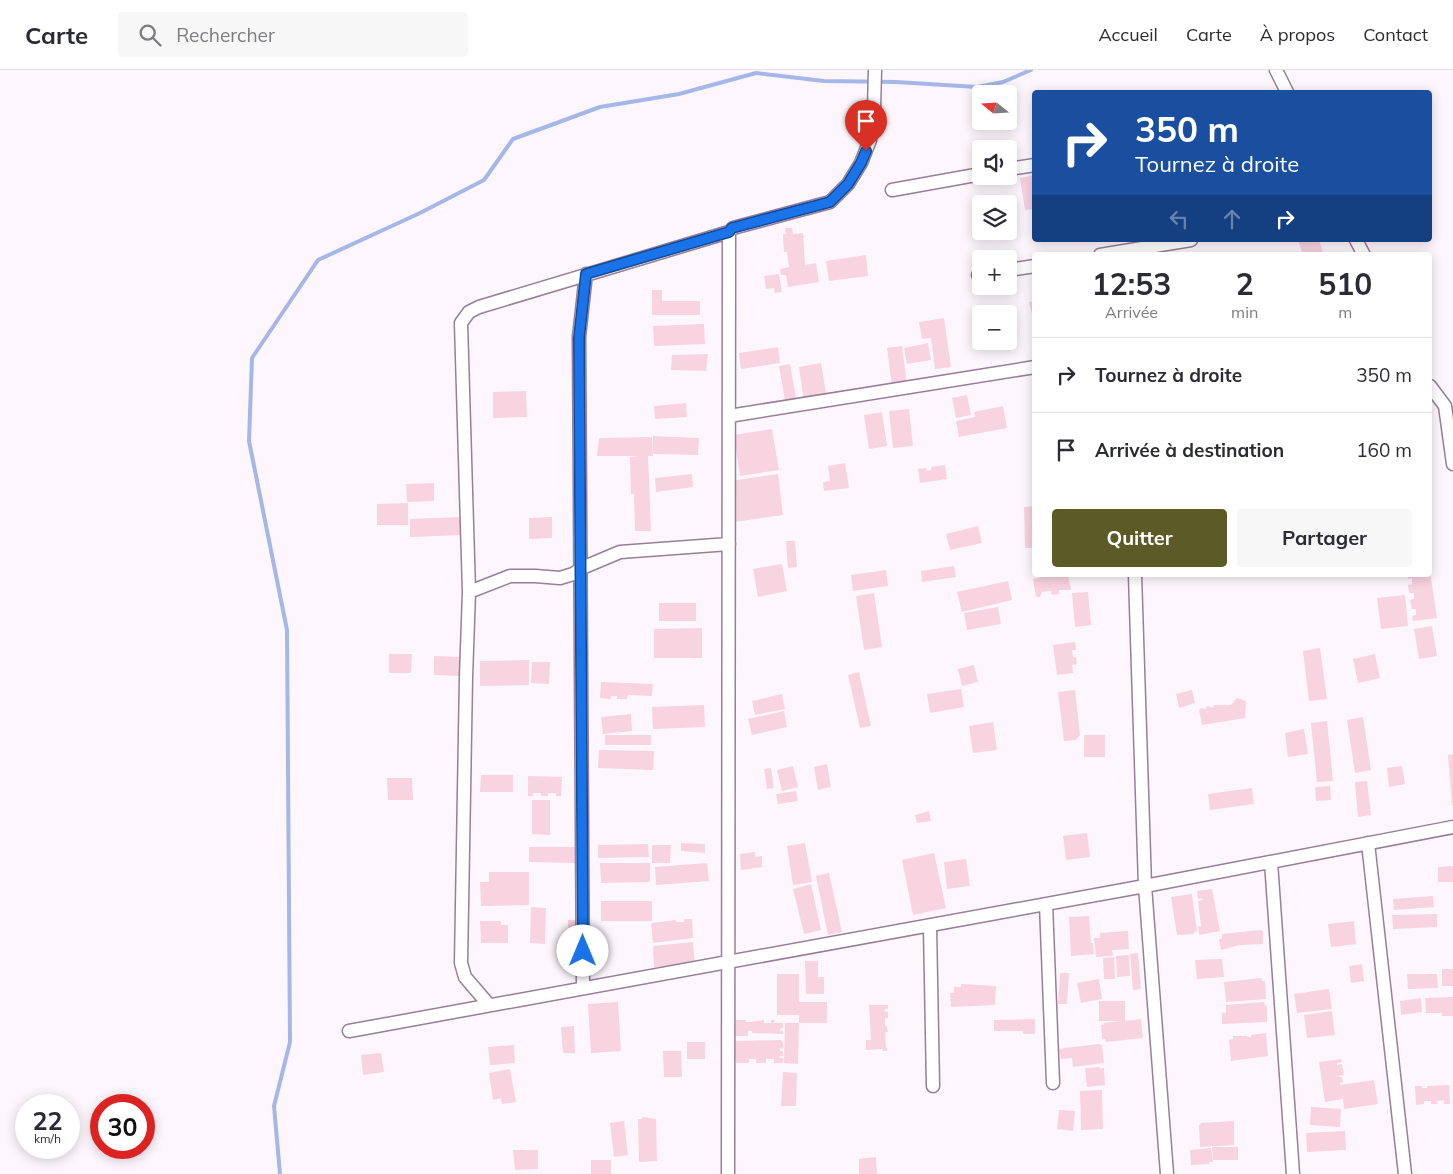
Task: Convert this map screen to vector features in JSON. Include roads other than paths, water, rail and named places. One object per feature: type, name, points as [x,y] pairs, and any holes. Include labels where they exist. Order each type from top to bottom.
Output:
[{"type":"street","points":[[489,1006],[465,976],[461,963],[469,592],[460,323],[469,312],[478,307],[729,232],[732,228],[830,202],[848,184],[861,163],[870,140],[874,109],[875,70]]},
{"type":"street","points":[[1276,70],[1286,90]]},
{"type":"street","points":[[1017,167],[1032,165]]},
{"type":"street","points":[[892,190],[972,176]]},
{"type":"street","points":[[728,1174],[729,232]]},
{"type":"street","points":[[1118,252],[1179,242]]},
{"type":"street","points":[[1017,269],[1032,266]]},
{"type":"street","points":[[583,988],[582,568],[579,338],[586,274]]},
{"type":"street","points":[[729,416],[1032,367]]},
{"type":"street","points":[[1432,388],[1449,404],[1453,464]]},
{"type":"street","points":[[469,592],[510,576],[560,578],[620,552],[729,544]]},
{"type":"street","points":[[1135,577],[1145,886],[1167,1174]]},
{"type":"street","points":[[349,1031],[930,926],[1453,827]]},
{"type":"street","points":[[1368,844],[1404,1174]]},
{"type":"street","points":[[1271,862],[1293,1174]]},
{"type":"street","points":[[1046,904],[1053,1083]]},
{"type":"street","points":[[930,926],[933,1086]]},
{"type":"waterway","points":[[280,1174],[274,1106],[290,1042],[287,630],[249,441],[252,358],[318,260],[420,213],[484,180],[513,139],[600,107],[679,94],[756,73],[824,81],[896,82],[977,87],[1003,82],[1031,70]]}]
